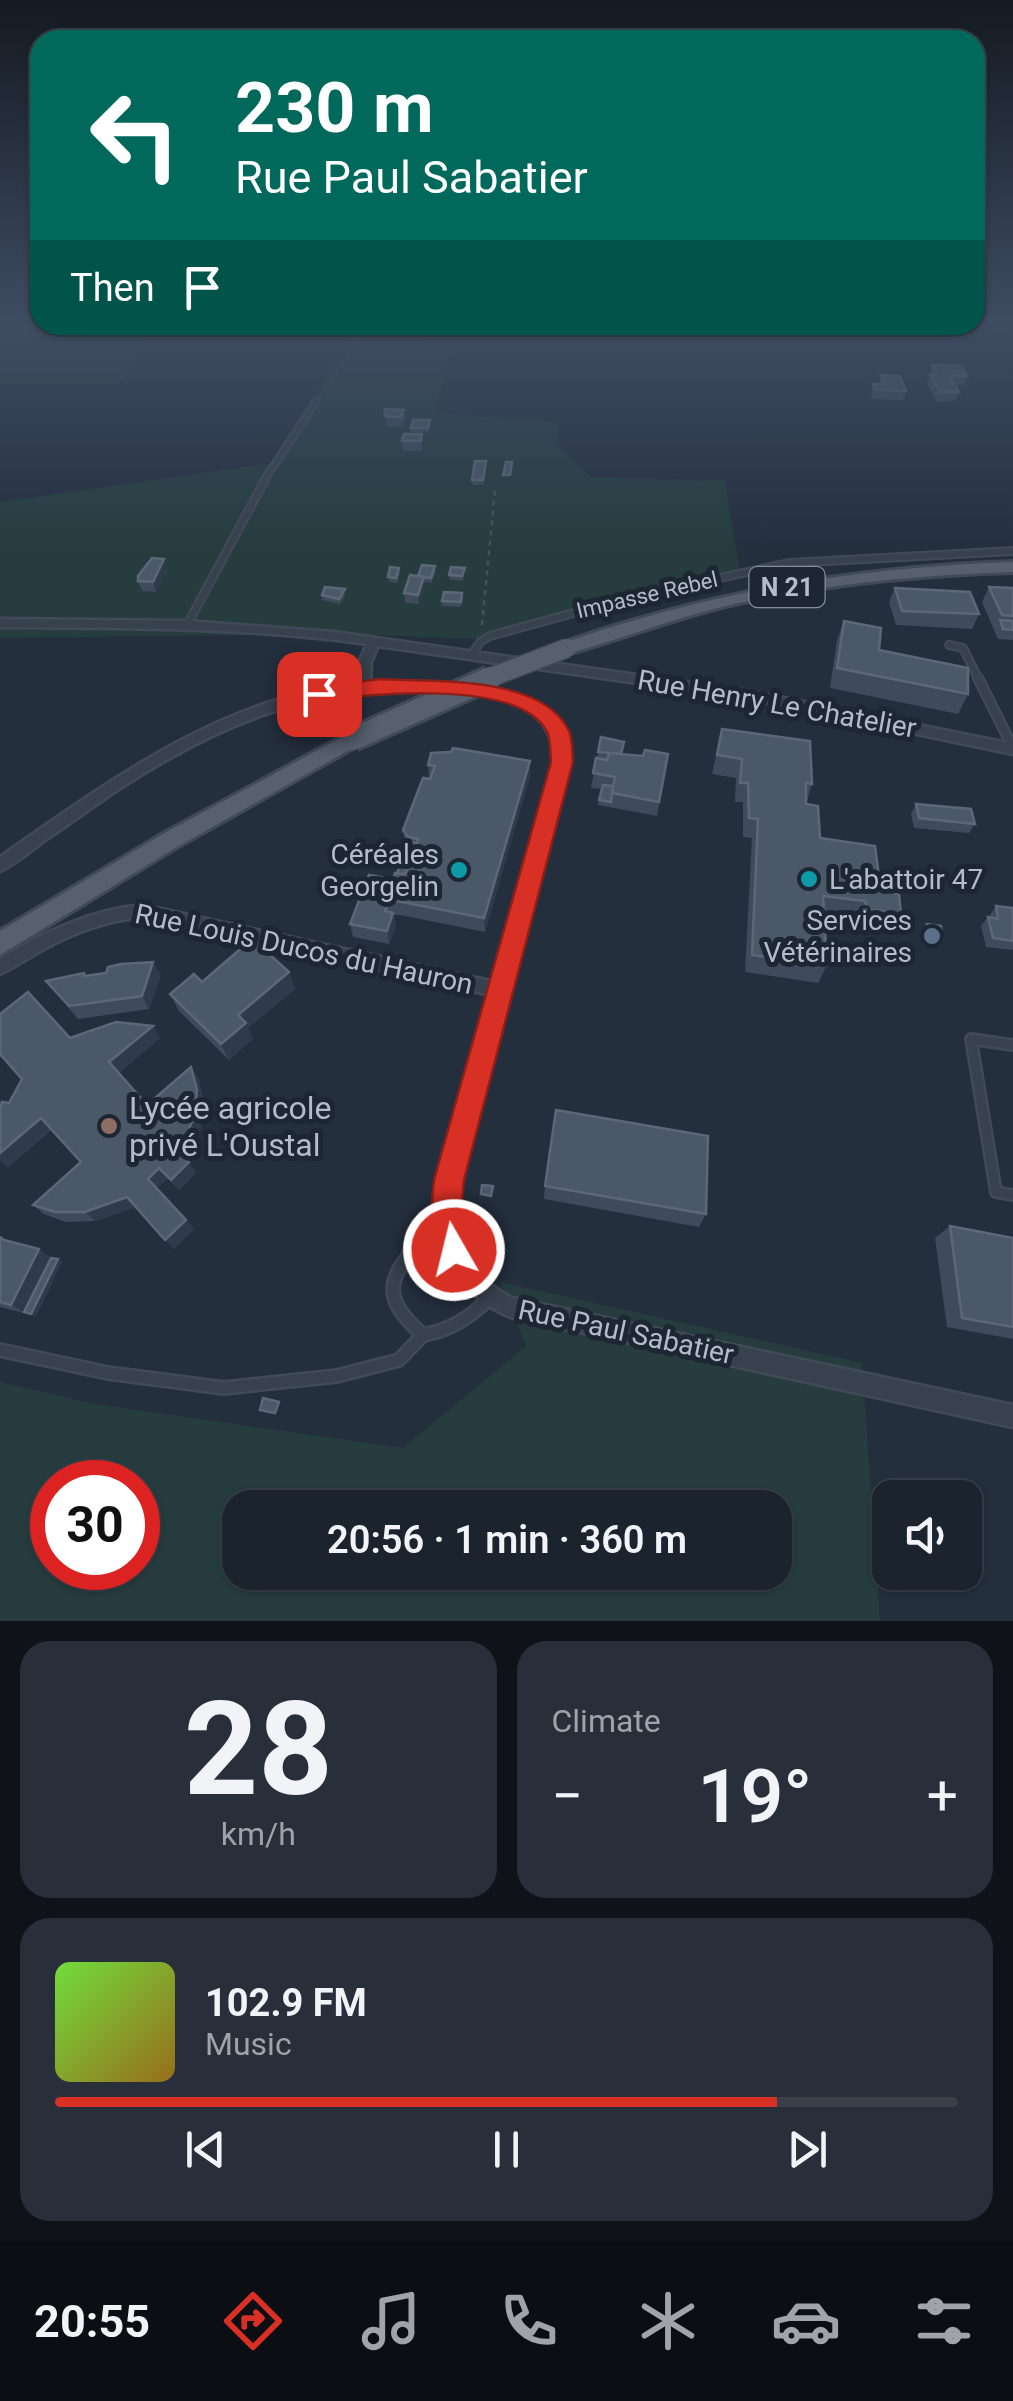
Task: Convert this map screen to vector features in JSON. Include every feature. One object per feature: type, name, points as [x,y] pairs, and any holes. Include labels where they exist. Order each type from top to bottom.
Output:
[{"type":"main road","name":"N 21","points":[[0,944],[168,841],[353,739],[474,684],[568,648],[638,624],[814,582],[942,568],[1013,567]]},
{"type":"street","name":"Rue Henry Le Chatelier","points":[[0,623],[187,625],[374,642],[749,694],[1013,748]]},
{"type":"street","points":[[364,686],[365,662],[374,642]]},
{"type":"street","name":"Rue Paul Sabatier","points":[[0,865],[162,753],[260,708],[364,686],[438,686],[506,695],[548,718],[560,734],[562,762],[449,1180],[445,1212],[454,1250],[489,1299],[1013,1416]]},
{"type":"street","name":"Rue Louis Ducos du Hauron","points":[[0,967],[87,919],[111,912],[166,915],[500,990]]},
{"type":"lane","points":[[187,625],[277,457],[317,400]]},
{"type":"lane","name":"Impasse Rebel","points":[[480,642],[638,595],[790,563],[1013,551]]},
{"type":"lane","points":[[471,656],[480,642]]},
{"type":"lane","points":[[949,645],[963,648],[1013,748]]},
{"type":"lane","points":[[1013,1046],[971,1039],[996,1192],[1013,1195]]},
{"type":"lane","points":[[423,1335],[399,1318],[390,1290],[394,1272],[445,1212]]},
{"type":"lane","points":[[0,1350],[108,1373],[224,1388],[338,1376],[399,1360],[423,1335],[461,1326],[489,1299]]},
{"type":"path","points":[[480,642],[496,490]]},
{"type":"green space","points":[[313,399],[438,399],[435,413],[558,422],[556,443],[590,477],[725,481],[740,573],[472,639],[347,634],[0,638],[0,502],[273,463]]},
{"type":"green space","points":[[500,1282],[862,1363],[872,1506],[872,1590],[878,1590],[880,1621],[0,1621],[0,1382],[95,1404],[403,1448],[526,1346]]},
{"type":"building","points":[[385,409],[404,410],[401,417],[385,416]]},
{"type":"building","points":[[413,420],[430,420],[428,428],[411,428]]},
{"type":"building","points":[[404,434],[422,434],[421,441],[402,441]]},
{"type":"building","points":[[475,461],[486,461],[483,480],[472,480]]},
{"type":"building","points":[[506,462],[512,462],[510,475],[503,475]]},
{"type":"building","points":[[152,558],[164,559],[153,582],[138,581],[138,576]]},
{"type":"building","points":[[422,565],[435,566],[431,578],[418,576]]},
{"type":"building","points":[[390,567],[399,568],[396,578],[388,577]]},
{"type":"building","points":[[451,567],[465,568],[462,576],[449,575]]},
{"type":"building","points":[[410,575],[424,577],[418,595],[404,593]]},
{"type":"building","points":[[325,587],[345,589],[339,599],[322,595]]},
{"type":"building","points":[[989,587],[1013,588],[1013,616],[1002,615]]},
{"type":"building","points":[[895,588],[970,592],[979,614],[902,611]]},
{"type":"building","points":[[444,592],[462,593],[461,602],[442,601]]},
{"type":"building","points":[[1000,620],[1013,621],[1013,630],[1003,629]]},
{"type":"building","points":[[844,621],[881,628],[879,650],[968,668],[968,694],[837,668]]},
{"type":"building","name":"L'abattoir 47","points":[[722,729],[810,741],[812,784],[806,783],[806,804],[818,806],[820,838],[875,846],[879,876],[885,876],[886,892],[899,894],[901,914],[867,909],[865,901],[823,896],[827,965],[752,955],[758,819],[749,818],[748,783],[740,783],[742,759],[717,755]]},
{"type":"building","points":[[601,737],[624,742],[621,754],[598,752]]},
{"type":"building","name":"Céréales Georgelin","points":[[453,748],[530,761],[484,918],[397,901],[389,902],[385,911],[393,913],[387,931],[350,924],[369,875],[393,879],[395,873],[405,874],[418,839],[408,837],[403,830],[423,778],[430,779],[435,766],[428,765],[431,753],[451,752]]},
{"type":"building","points":[[645,750],[668,754],[659,802],[612,793],[615,777],[593,773],[596,758],[607,760],[609,753],[643,756]]},
{"type":"building","points":[[603,785],[613,786],[611,802],[599,800]]},
{"type":"building","points":[[916,804],[971,809],[975,824],[919,818]]},
{"type":"building","points":[[409,841],[417,843],[405,874],[397,873]]},
{"type":"building","points":[[996,906],[1013,908],[1013,941],[993,938],[988,917],[998,919]]},
{"type":"building","points":[[927,924],[941,926],[942,940],[928,938]]},
{"type":"building","points":[[252,939],[289,972],[238,1015],[246,1023],[221,1044],[170,994],[194,974],[202,982]]},
{"type":"building","points":[[153,962],[142,996],[69,1006],[46,981],[106,973],[108,967],[121,964]]},
{"type":"building","name":"Lycée agricole privé L'Oustal","points":[[28,992],[70,1038],[116,1022],[153,1026],[109,1062],[147,1105],[191,1067],[197,1090],[194,1118],[178,1151],[189,1162],[171,1180],[159,1168],[148,1179],[186,1220],[165,1240],[127,1197],[85,1212],[55,1212],[33,1205],[81,1162],[41,1118],[0,1153],[0,1108],[2,1102],[9,1103],[22,1079],[0,1054],[0,1014]]},
{"type":"building","points":[[556,1110],[708,1136],[706,1214],[545,1186]]},
{"type":"building","points":[[482,1185],[493,1186],[491,1196],[481,1194]]},
{"type":"building","points":[[950,1226],[1013,1238],[1013,1327],[962,1318]]},
{"type":"building","points":[[0,1237],[39,1249],[11,1305],[0,1302]]},
{"type":"building","points":[[51,1258],[58,1259],[31,1314],[24,1312]]},
{"type":"building","points":[[263,1398],[279,1402],[275,1413],[260,1410]]},
{"type":"place","name":"Céréales Georgelin","points":[[459,870]]},
{"type":"place","name":"L'abattoir 47","points":[[809,879]]},
{"type":"place","name":"Services Vétérinaires","points":[[932,936]]},
{"type":"place","name":"Lycée agricole privé L'Oustal","points":[[109,1126]]},
{"type":"route","points":[[319,694],[380,686],[438,686],[506,695],[548,718],[560,734],[562,762],[449,1180],[445,1212],[454,1250]]}]
